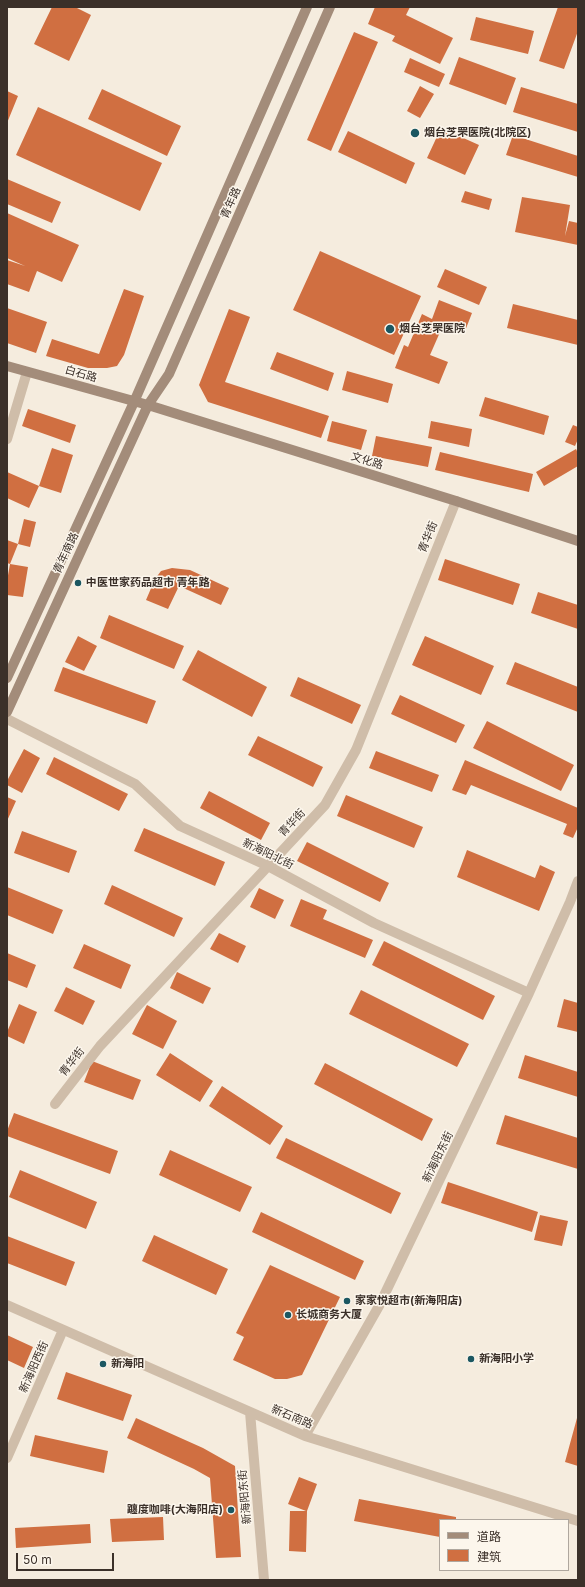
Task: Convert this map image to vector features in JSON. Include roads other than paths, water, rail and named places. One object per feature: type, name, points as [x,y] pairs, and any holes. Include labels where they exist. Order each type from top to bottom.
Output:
[{"type":"main road","name":"青年路","points":[[134,402],[307,7]]},
{"type":"main road","name":"青年路","points":[[148,405],[169,374],[330,7]]},
{"type":"main road","name":"白石路","points":[[7,366],[148,405]]},
{"type":"main road","name":"青年南路","points":[[7,678],[134,402]]},
{"type":"main road","name":"青年南路","points":[[7,712],[148,405]]},
{"type":"main road","name":"文化路","points":[[148,405],[456,501],[578,541]]},
{"type":"street","points":[[7,438],[27,372]]},
{"type":"street","name":"青华街","points":[[55,1104],[100,1046],[325,805],[356,750],[456,501]]},
{"type":"street","name":"新海阳北街","points":[[7,719],[135,784],[180,826],[268,866],[374,923],[529,993]]},
{"type":"street","name":"新海阳东街","points":[[305,1436],[379,1306],[529,993],[574,903],[578,880]]},
{"type":"street","name":"新石南路","points":[[7,1306],[305,1436],[578,1521]]},
{"type":"street","name":"新海阳西街","points":[[7,1458],[63,1330]]},
{"type":"street","name":"新海阳东街","points":[[250,1412],[264,1580]]},
{"type":"place","name":"烟台芝罘医院(北院区)","points":[[415,133]]},
{"type":"place","name":"烟台芝罘医院","points":[[390,329]]},
{"type":"place","name":"中医世家药品超市 青年路","points":[[78,583]]},
{"type":"place","name":"家家悦超市(新海阳店)","points":[[347,1301]]},
{"type":"place","name":"长城商务大厦","points":[[288,1315]]},
{"type":"place","name":"新海阳小学","points":[[471,1359]]},
{"type":"place","name":"新海阳","points":[[103,1364]]},
{"type":"place","name":"躔度咖啡(大海阳店)","points":[[231,1510]]}]
